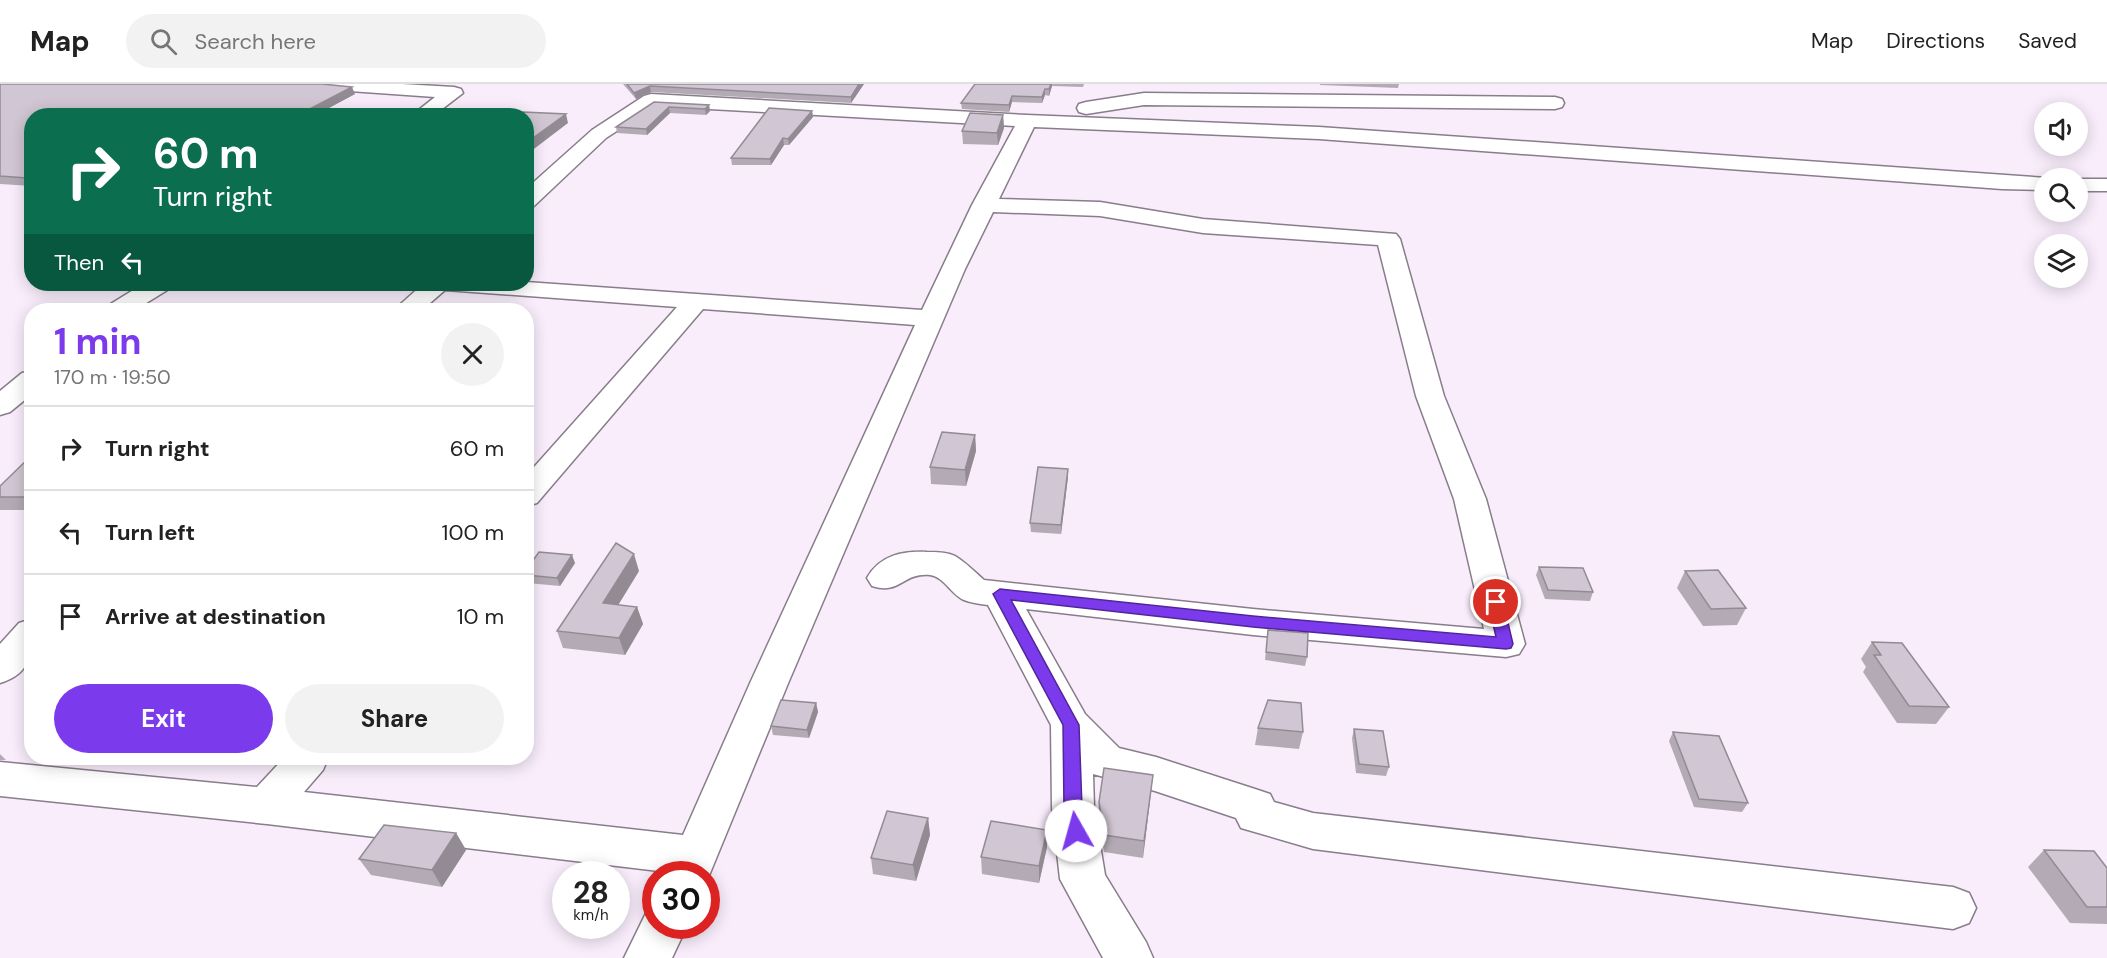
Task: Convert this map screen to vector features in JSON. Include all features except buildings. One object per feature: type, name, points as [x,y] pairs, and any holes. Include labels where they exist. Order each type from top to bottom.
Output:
[{"type":"street","points":[[321,84],[454,93],[432,108]]},
{"type":"street","points":[[864,111],[1029,117],[1144,99],[1555,103],[1516,84]]},
{"type":"street","points":[[534,194],[599,134],[651,100],[1027,121],[1319,133],[2034,184]]},
{"type":"street","points":[[694,861],[774,670],[931,318],[983,205],[1027,121]]},
{"type":"street","points":[[2088,185],[2107,185]]},
{"type":"street","points":[[884,578],[905,563],[942,564],[975,591],[1253,622],[1506,644],[1470,499],[1430,396],[1388,239],[1203,226],[1100,209],[983,205]]},
{"type":"street","points":[[534,290],[931,318]]},
{"type":"street","points":[[129,303],[149,291]]},
{"type":"street","points":[[146,303],[165,291]]},
{"type":"street","points":[[415,303],[429,291]]},
{"type":"street","points":[[534,487],[696,301]]},
{"type":"street","points":[[0,406],[24,386]]},
{"type":"street","points":[[0,412],[24,394]]},
{"type":"street","points":[[1000,594],[1071,725],[1106,762],[1167,777],[1255,807],[1256,815],[1313,831],[1953,908]]},
{"type":"street","points":[[0,669],[24,641]]},
{"type":"street","points":[[1071,725],[1073,808],[1083,879],[1129,958]]},
{"type":"street","points":[[267,807],[302,765]]},
{"type":"street","points":[[0,779],[267,807],[663,861]]},
{"type":"street","points":[[648,958],[658,939]]},
{"type":"route","points":[[1076,831],[1073,808],[1071,725],[1000,594],[1253,622],[1506,644],[1496,602]]}]
